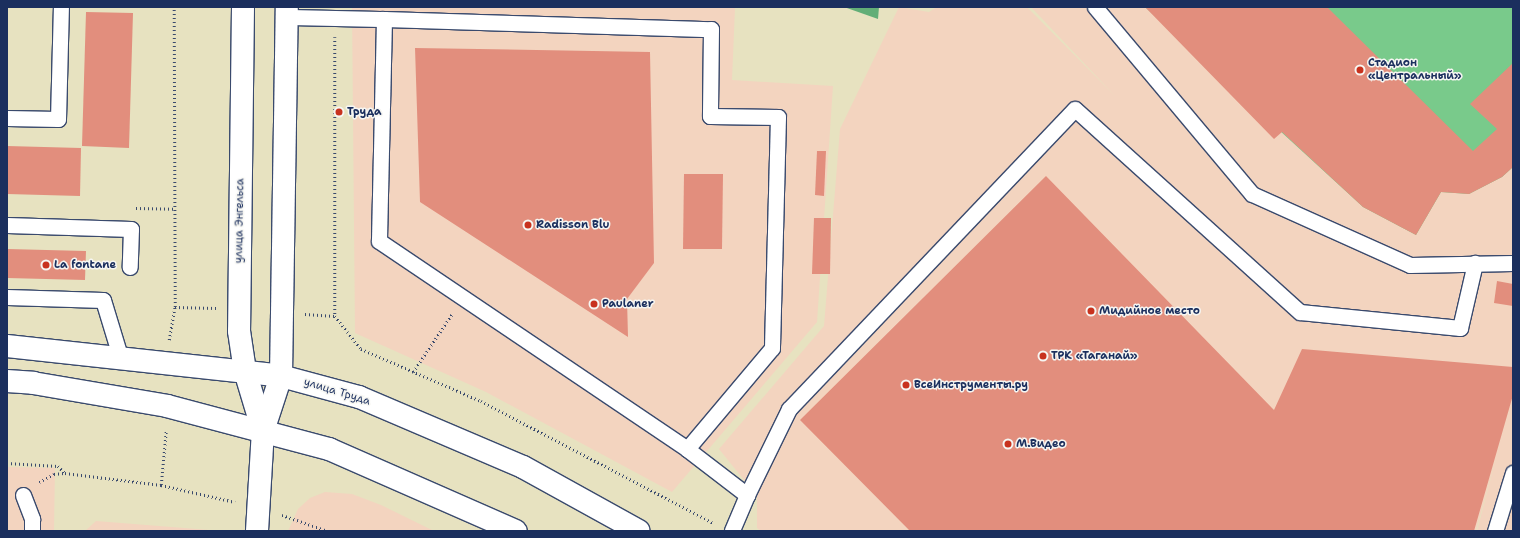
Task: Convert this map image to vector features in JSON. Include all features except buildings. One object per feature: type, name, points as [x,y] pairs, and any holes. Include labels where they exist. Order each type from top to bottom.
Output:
[{"type":"main road","name":"улица Энгельса","points":[[243,7],[238,308],[245,371],[263,431]]},
{"type":"main road","name":"улица Энгельса","points":[[257,531],[263,431],[281,376],[286,12]]},
{"type":"main road","name":"улица Труда","points":[[7,346],[120,356],[281,376],[359,397],[523,467],[639,531]]},
{"type":"main road","points":[[7,381],[33,383],[166,406],[329,448],[516,531]]},
{"type":"lane","points":[[7,118],[58,119],[61,7]]},
{"type":"lane","points":[[1095,7],[1252,194],[1410,264],[1513,262]]},
{"type":"lane","points":[[286,12],[335,17],[384,19],[712,29],[710,116],[778,117],[772,348],[686,449]]},
{"type":"lane","points":[[384,19],[378,241],[686,449],[746,495]]},
{"type":"lane","points":[[732,531],[746,495],[789,409],[1075,109],[1300,312],[1460,328],[1475,263]]},
{"type":"lane","points":[[7,225],[131,229],[130,267]]},
{"type":"lane","points":[[7,297],[103,300],[120,356]]},
{"type":"lane","points":[[1495,531],[1513,473]]},
{"type":"lane","points":[[23,495],[32,519],[32,531]]},
{"type":"path","points":[[174,7],[175,307]]},
{"type":"path","points":[[335,17],[335,316],[361,349],[481,401],[714,524]]},
{"type":"path","points":[[413,372],[463,298]]},
{"type":"path","points":[[161,485],[166,429]]},
{"type":"path","points":[[7,463],[58,466],[65,473],[161,485],[259,507],[328,531]]},
{"type":"shaded area","points":[[352,7],[735,8],[732,80],[833,86],[817,322],[672,492],[486,392],[355,333]]},
{"type":"shaded area","points":[[899,7],[929,12],[937,7],[1027,7],[1116,97],[1031,7],[1513,7],[1513,531],[1477,531],[1497,455],[1476,531],[761,531],[757,528],[757,496],[719,449],[824,326],[840,129]]},
{"type":"shaded area","points":[[7,467],[55,468],[54,531],[7,531]]},
{"type":"shaded area","points":[[325,492],[352,494],[381,505],[434,531],[288,531],[298,509],[310,498]]},
{"type":"shaded area","points":[[96,521],[222,531],[85,531]]},
{"type":"green space","points":[[844,7],[879,7],[878,19]]},
{"type":"green space","name":"Стадион «Центральный»","points":[[1145,7],[1513,7],[1513,167],[1502,177],[1469,194],[1441,192],[1416,235],[1363,207]]},
{"type":"place","name":"Стадион «Центральный»","points":[[1360,70]]},
{"type":"place","name":"Труда","points":[[339,112]]},
{"type":"place","name":"Radisson Blu","points":[[528,225]]},
{"type":"place","name":"La fontane","points":[[46,265]]},
{"type":"place","name":"Paulaner","points":[[594,304]]},
{"type":"place","name":"Мидийное место","points":[[1091,311]]},
{"type":"place","name":"ТРК «Таганай»","points":[[1043,356]]},
{"type":"place","name":"ВсеИнструменты.ру","points":[[906,385]]},
{"type":"place","name":"М.Видео","points":[[1008,444]]}]
